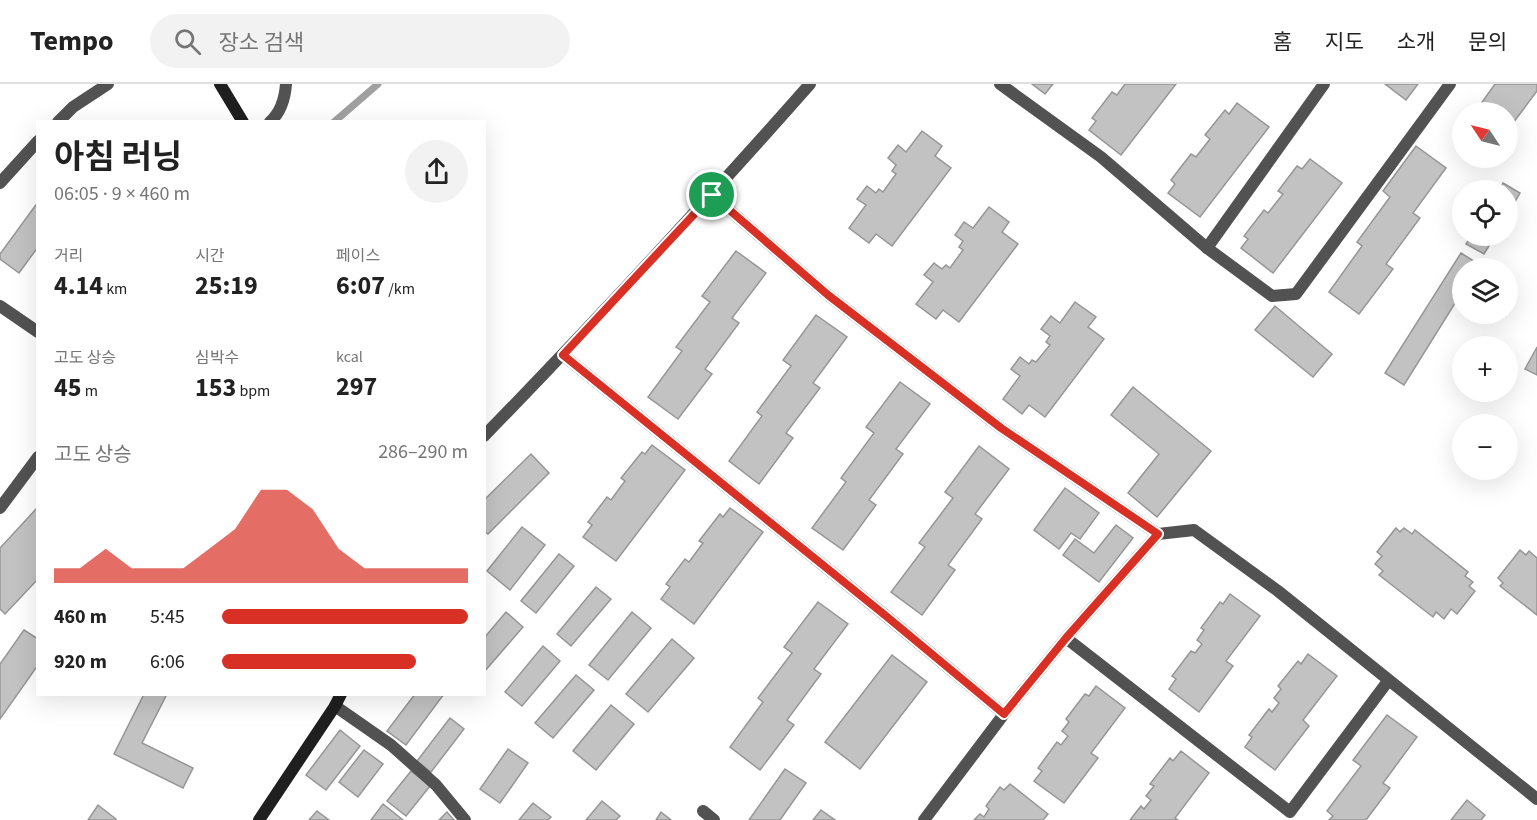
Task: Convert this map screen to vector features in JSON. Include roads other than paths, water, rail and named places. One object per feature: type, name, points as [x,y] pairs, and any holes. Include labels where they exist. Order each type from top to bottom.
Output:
[{"type":"street","points":[[60,120],[73,107],[108,84]]},
{"type":"street","points":[[220,84],[242,120]]},
{"type":"street","points":[[272,120],[277,116],[286,84]]},
{"type":"street","points":[[486,434],[712,195],[810,84]]},
{"type":"street","points":[[1000,84],[1101,157],[1207,248],[1272,296],[1296,294],[1449,84]]},
{"type":"street","points":[[1207,248],[1324,84]]},
{"type":"street","points":[[0,183],[36,143]]},
{"type":"street","points":[[712,195],[828,295],[1001,428],[1158,534],[1194,530],[1278,591],[1537,799]]},
{"type":"street","points":[[0,306],[36,331]]},
{"type":"street","points":[[563,355],[1004,714]]},
{"type":"street","points":[[0,508],[36,460]]},
{"type":"street","points":[[924,820],[1004,714],[1066,638],[1158,534]]},
{"type":"street","points":[[1066,638],[1290,812],[1388,681]]},
{"type":"street","points":[[259,820],[338,700],[436,785],[465,820]]},
{"type":"street","points":[[703,811],[714,820]]},
{"type":"waterway","points":[[336,120],[378,84]]}]
